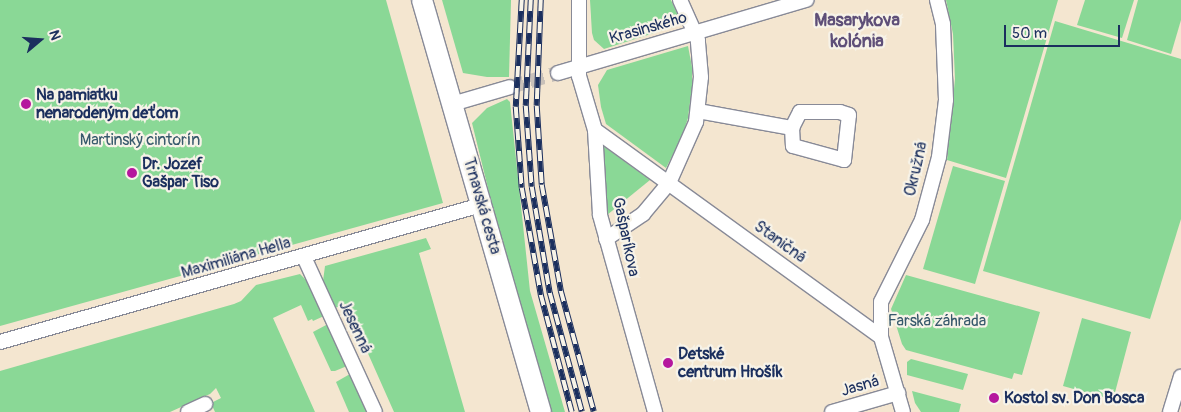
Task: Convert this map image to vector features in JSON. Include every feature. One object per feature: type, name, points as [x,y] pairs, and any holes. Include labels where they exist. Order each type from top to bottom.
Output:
[{"type":"main road","name":"Trnavská cesta","points":[[422,0],[541,412]]},
{"type":"street","name":"Gašparíkova","points":[[579,0],[579,67],[582,88],[595,130],[600,215],[655,412]]},
{"type":"street","points":[[606,239],[643,214],[669,183],[696,122],[701,77],[696,33],[680,0]]},
{"type":"street","name":"Krasinského","points":[[558,73],[806,0]]},
{"type":"street","name":"Okružná","points":[[881,337],[881,302],[922,220],[939,157],[946,100],[943,24],[937,0]]},
{"type":"street","points":[[452,104],[510,87]]},
{"type":"street","points":[[698,111],[792,128]]},
{"type":"street","points":[[800,112],[840,112],[849,115],[844,160],[793,146],[792,128],[800,112]]},
{"type":"street","name":"Staničná","points":[[595,130],[881,337]]},
{"type":"street","name":"Maximiliána Hella","points":[[0,342],[482,205]]},
{"type":"street","name":"Jesenná","points":[[304,257],[375,412]]},
{"type":"street","points":[[881,337],[903,412]]},
{"type":"street","points":[[1170,412],[1181,377]]},
{"type":"street","name":"Jasná","points":[[832,412],[898,393]]},
{"type":"street","points":[[188,412],[205,404]]},
{"type":"green space","name":"Martinský cintorín","points":[[0,0],[386,0],[443,203],[0,326]]},
{"type":"green space","points":[[442,0],[511,0],[509,77],[487,77],[463,73]]},
{"type":"green space","points":[[590,0],[671,0],[682,24],[604,49],[594,40],[592,33]]},
{"type":"green space","points":[[946,0],[1058,0],[1006,178],[947,160],[955,79],[953,34]]},
{"type":"green space","points":[[1085,0],[1134,0],[1122,38],[1077,25]]},
{"type":"green space","points":[[1138,0],[1181,0],[1181,20],[1171,54],[1127,40]]},
{"type":"green space","points":[[1055,21],[1181,59],[1181,219],[1150,319],[983,271]]},
{"type":"green space","points":[[688,46],[692,67],[692,87],[688,118],[682,137],[666,168],[606,124],[598,85],[607,70]]},
{"type":"green space","points":[[507,99],[510,102],[530,291],[565,412],[550,412],[497,225],[472,123],[487,108]]},
{"type":"green space","points":[[602,145],[650,180],[607,215]]},
{"type":"green space","points":[[953,166],[1005,181],[975,284],[923,269]]},
{"type":"green space","points":[[426,238],[431,249],[419,253],[465,412],[394,412],[346,304],[335,308],[323,281],[325,266]]},
{"type":"green space","points":[[300,274],[308,282],[324,316],[308,321],[301,305],[273,318],[315,412],[215,412],[211,403],[221,398],[216,388],[210,394],[170,412],[0,412],[0,371],[234,304],[241,301],[256,285]]},
{"type":"green space","name":"Farská záhrada","points":[[906,275],[1040,312],[1022,375],[1014,373],[1012,379],[906,350],[902,344],[891,309]]},
{"type":"green space","points":[[1082,318],[1131,332],[1113,400],[1063,386]]},
{"type":"green space","points":[[328,324],[347,366],[335,371],[331,371],[313,332]]},
{"type":"green space","points":[[911,359],[968,374],[963,390],[907,375],[907,362]]},
{"type":"green space","points":[[350,374],[367,412],[349,412],[336,382]]},
{"type":"green space","points":[[912,391],[961,404],[959,412],[921,412],[915,403]]},
{"type":"tunnel","points":[[510,87],[558,73]]},
{"type":"railway","points":[[522,0],[516,107],[522,188],[541,295],[572,412]]},
{"type":"railway","points":[[531,0],[526,106],[532,187],[550,293],[582,412]]},
{"type":"railway","points":[[541,0],[537,106],[542,185],[561,291],[594,412]]},
{"type":"place","name":"Na pamiatku nenarodeným deťom","points":[[26,104]]},
{"type":"place","name":"Dr. Jozef Gašpar Tiso","points":[[132,173]]},
{"type":"place","name":"Detské centrum Hrošík","points":[[668,363]]},
{"type":"place","name":"Kostol sv. Don Bosca","points":[[994,398]]},
{"type":"district","name":"Masarykova kolónia","points":[[857,32]]}]
